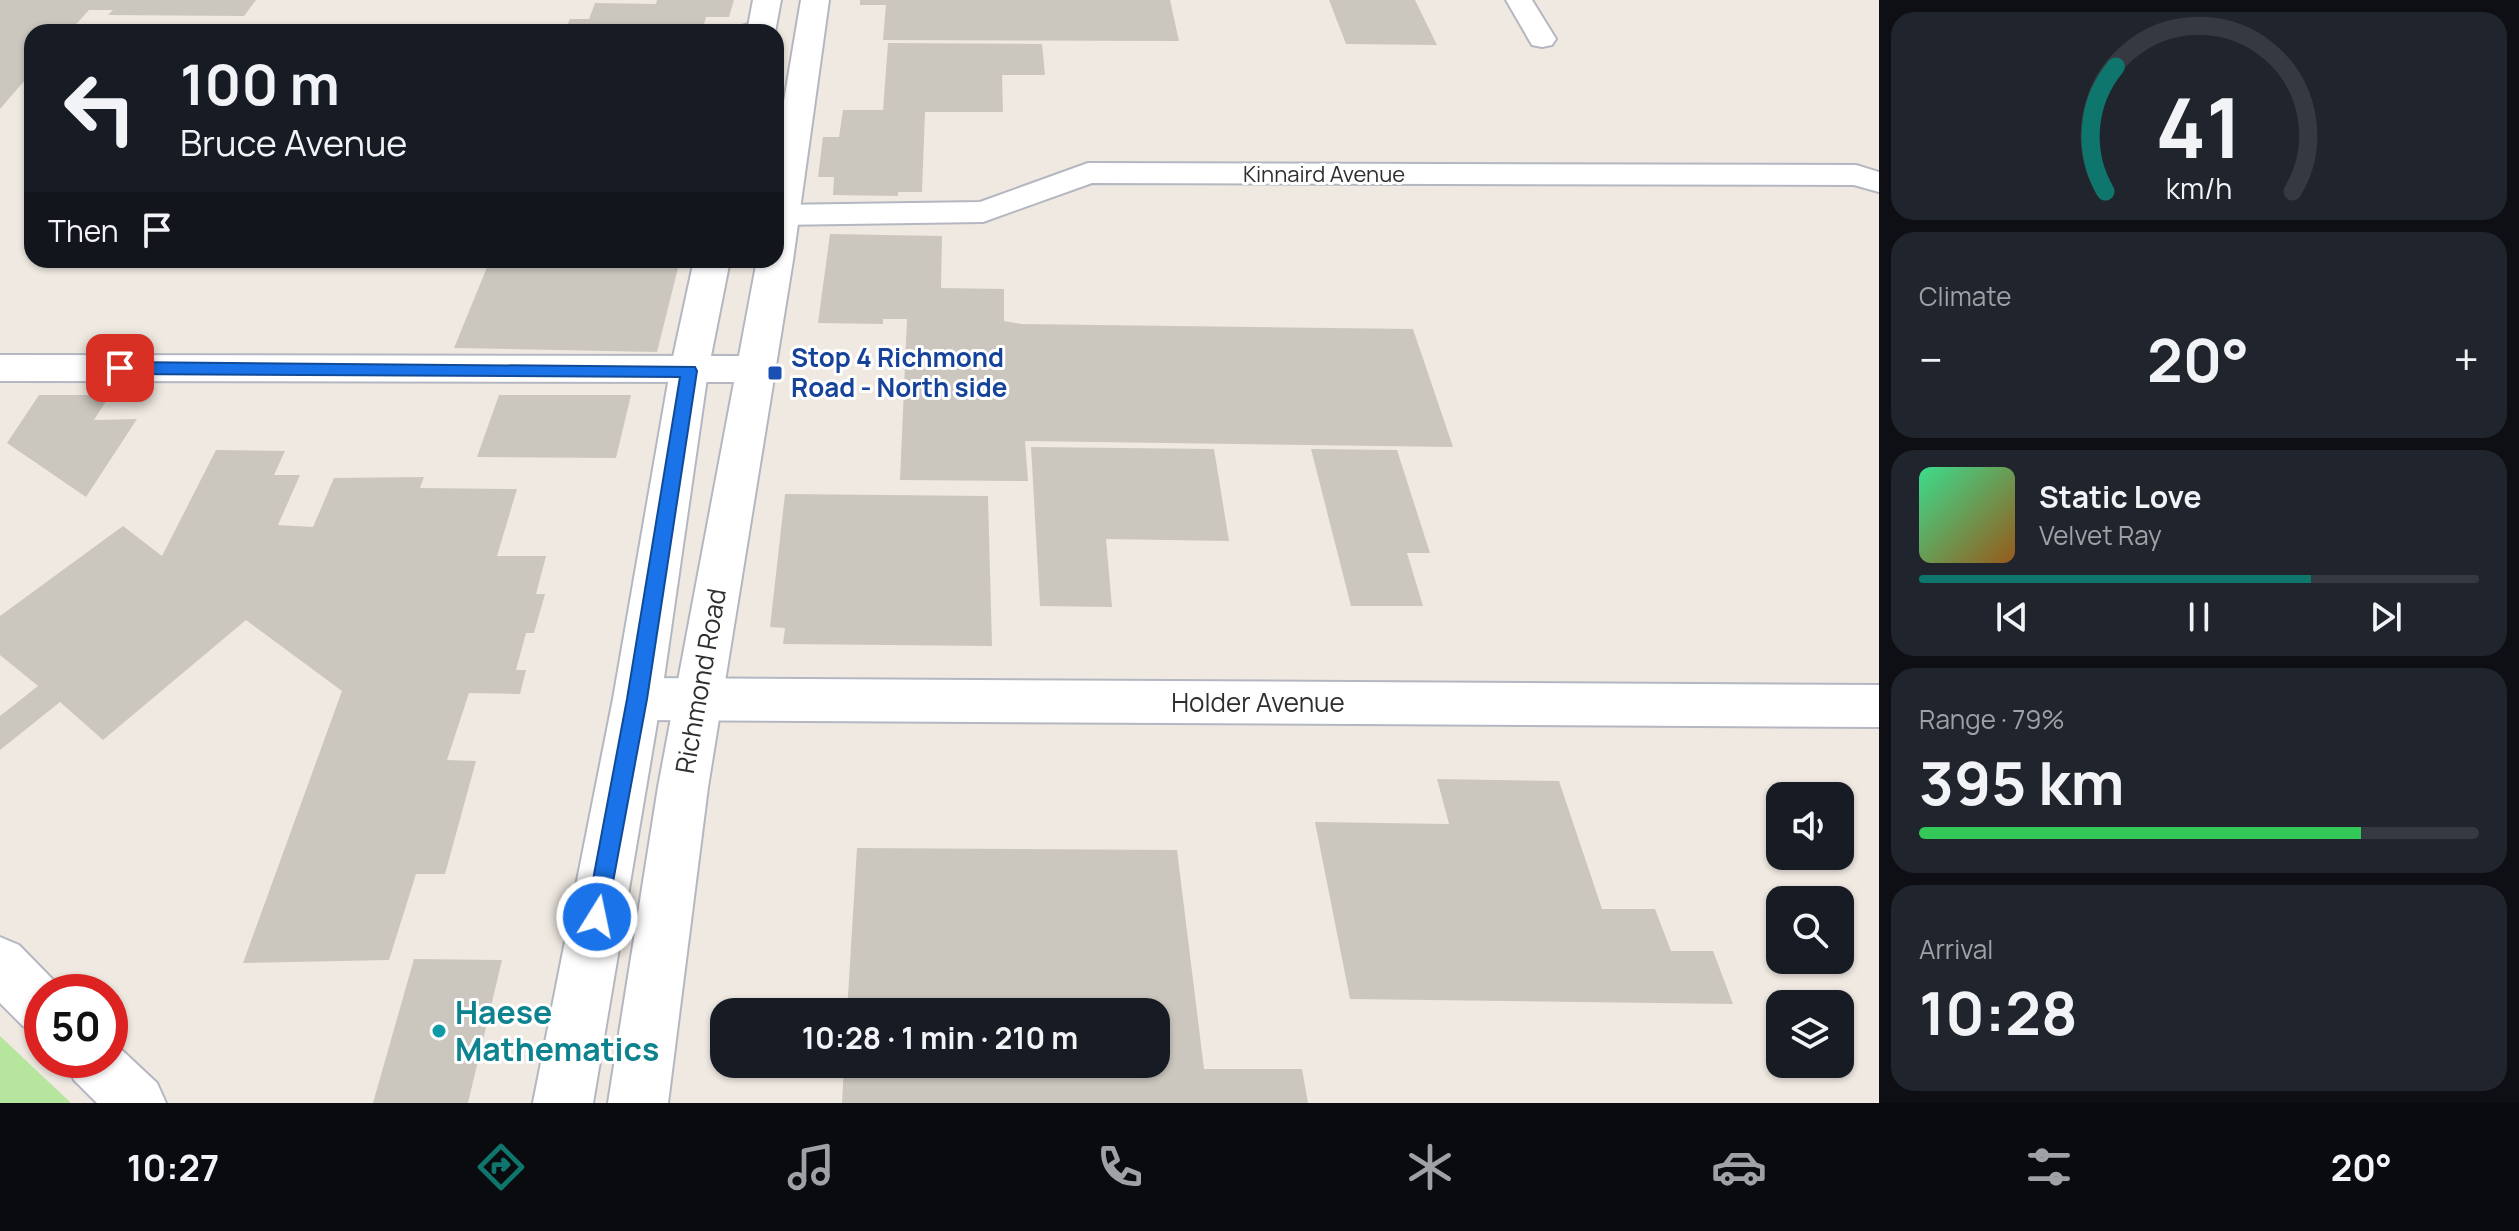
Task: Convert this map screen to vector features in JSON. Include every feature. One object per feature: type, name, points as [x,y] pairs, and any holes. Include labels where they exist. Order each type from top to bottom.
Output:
[{"type":"main road","points":[[784,190],[815,0]]},
{"type":"main road","points":[[563,1103],[637,699],[689,371],[710,268]]},
{"type":"main road","name":"Richmond Road","points":[[638,1103],[683,787],[773,268]]},
{"type":"street","points":[[1519,0],[1542,39]]},
{"type":"street","name":"Kinnaird Avenue","points":[[784,215],[983,212],[1088,173],[1856,175],[1879,182]]},
{"type":"street","points":[[0,368],[754,369]]},
{"type":"street","name":"Holder Avenue","points":[[637,699],[1879,706]]},
{"type":"street","points":[[0,964],[24,989]]},
{"type":"street","points":[[112,1078],[137,1103]]},
{"type":"green space","points":[[0,1036],[24,1059],[24,1078],[45,1078],[71,1103],[0,1103]]},
{"type":"building","points":[[0,0],[256,0],[244,16],[108,15],[113,10],[89,10],[76,24],[24,24],[24,81],[0,109]]},
{"type":"building","points":[[657,0],[734,0],[729,17],[706,17],[704,24],[568,24],[570,19],[589,19],[595,3],[656,4]]},
{"type":"building","points":[[860,0],[1170,0],[1179,41],[883,40],[886,5],[860,5]]},
{"type":"building","points":[[1329,0],[1415,0],[1437,45],[1346,44]]},
{"type":"building","points":[[888,43],[1042,44],[1045,75],[1002,75],[1003,112],[925,112],[922,192],[898,192],[898,196],[833,195],[834,177],[818,177],[823,137],[839,137],[843,110],[883,110]]},
{"type":"building","points":[[830,234],[942,236],[941,288],[1004,289],[1004,321],[1021,324],[1413,329],[1453,447],[1025,441],[1028,481],[900,480],[907,319],[883,319],[883,324],[818,323]]},
{"type":"building","points":[[487,268],[678,268],[657,352],[454,348]]},
{"type":"building","points":[[39,395],[110,395],[94,420],[137,419],[86,497],[7,443]]},
{"type":"building","points":[[499,395],[631,395],[616,458],[477,457]]},
{"type":"building","points":[[1031,447],[1214,449],[1229,541],[1106,539],[1112,607],[1040,606]]},
{"type":"building","points":[[1311,449],[1397,450],[1430,553],[1407,553],[1423,606],[1351,606]]},
{"type":"building","points":[[216,450],[285,451],[274,475],[300,475],[278,525],[313,527],[334,478],[424,477],[420,488],[517,489],[497,556],[546,556],[536,594],[545,594],[534,633],[526,633],[516,670],[526,670],[520,694],[469,693],[447,760],[476,761],[445,874],[416,874],[389,960],[243,963],[342,691],[246,620],[103,740],[60,702],[0,750],[0,716],[38,686],[0,655],[0,616],[123,526],[162,556]]},
{"type":"building","points":[[785,494],[988,496],[992,646],[783,644],[785,628],[770,627]]},
{"type":"building","points":[[1437,779],[1559,781],[1602,909],[1655,909],[1671,951],[1713,951],[1733,1004],[1350,999],[1315,822],[1449,824]]},
{"type":"building","points":[[857,848],[1177,850],[1204,1069],[1302,1069],[1308,1103],[842,1103],[843,1078],[1170,1078],[1170,998],[848,998]]},
{"type":"building","name":"Haese Mathematics","points":[[414,959],[502,960],[468,1103],[373,1103]]},
{"type":"place","name":"Stop 4 Richmond Road - North side","points":[[775,373]]},
{"type":"place","name":"Haese Mathematics","points":[[439,1031]]},
{"type":"route","points":[[120,368],[689,371],[637,699],[597,917]]}]
